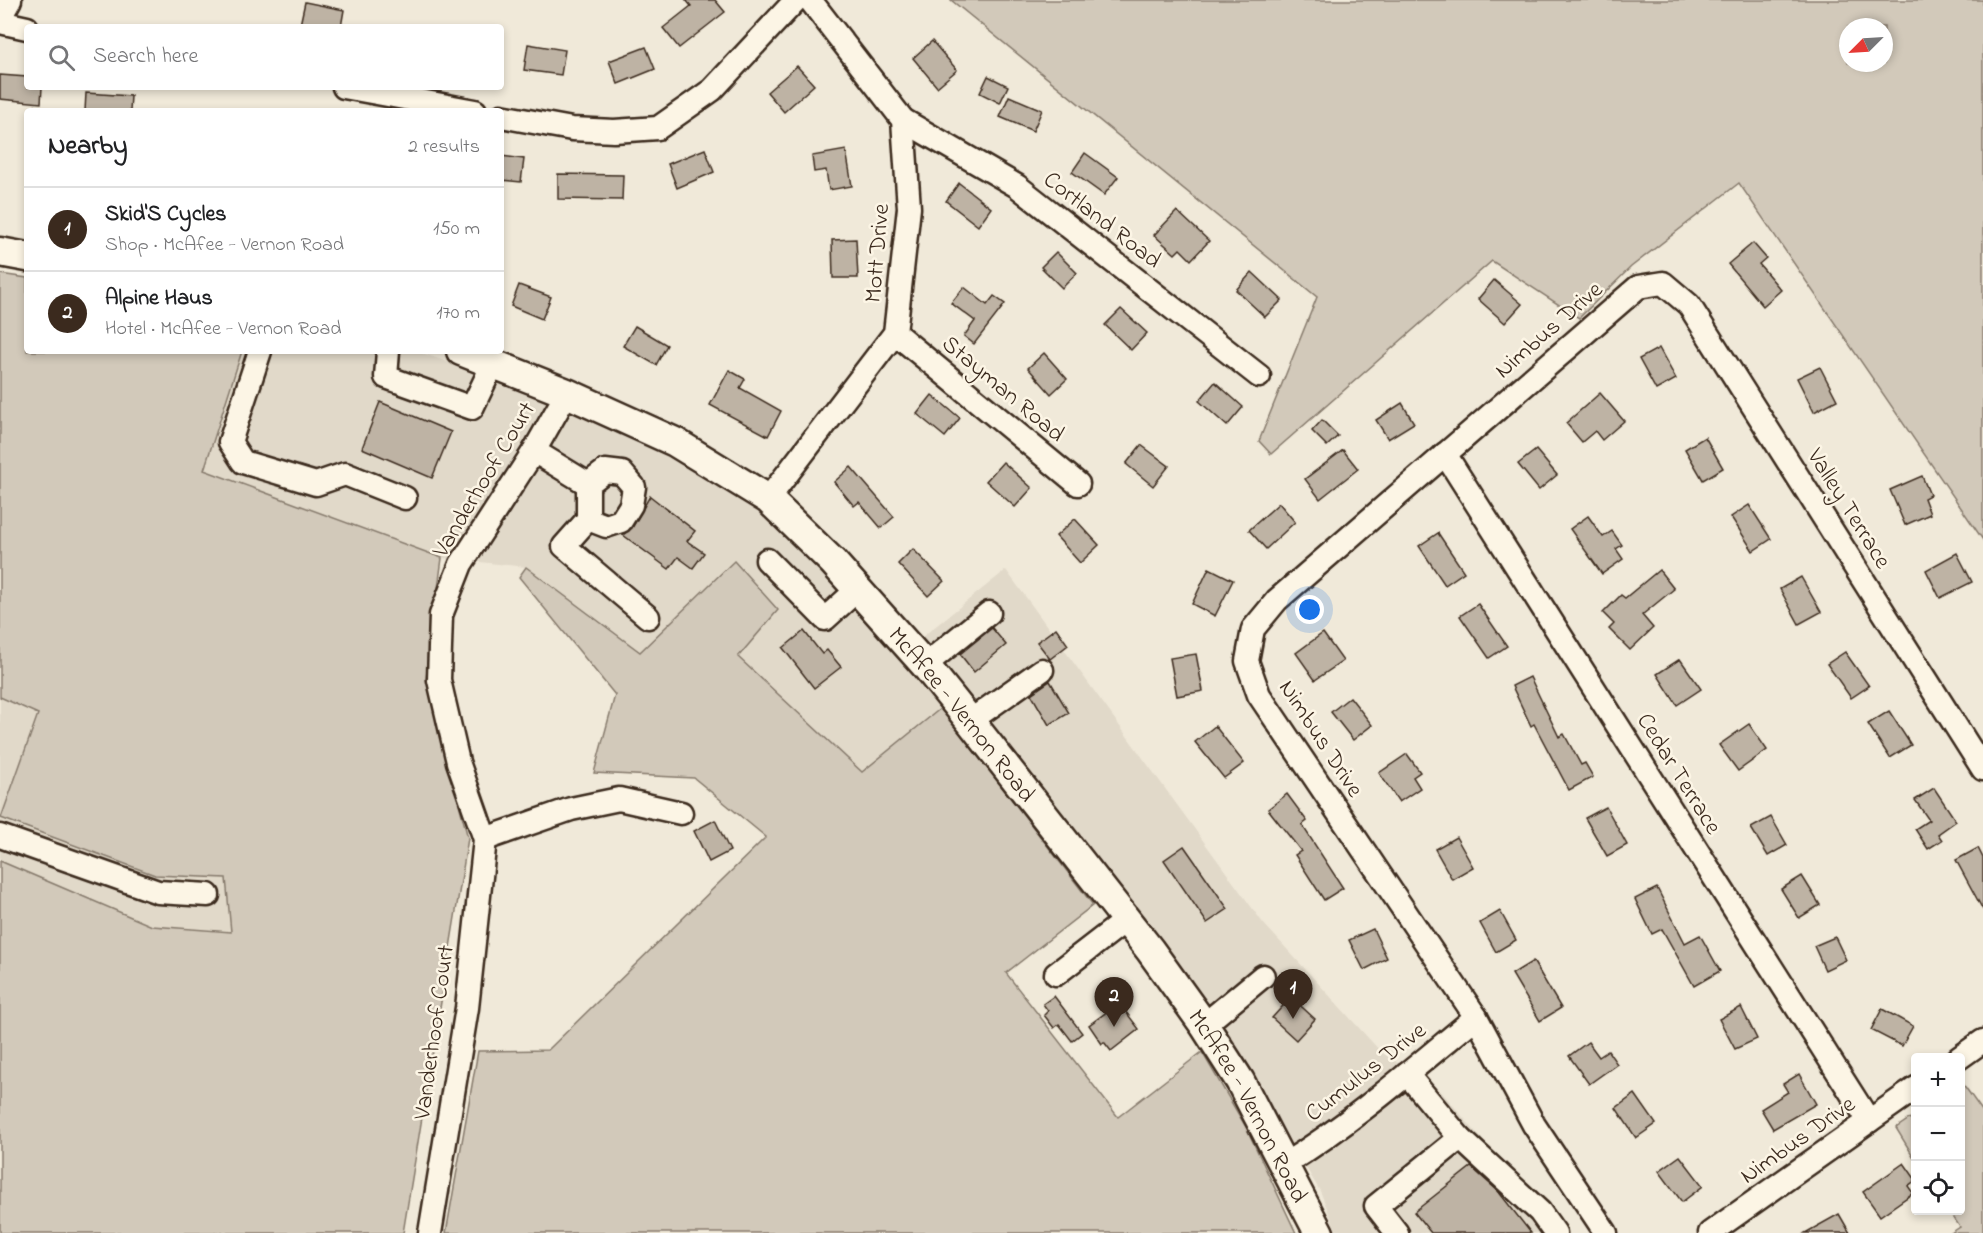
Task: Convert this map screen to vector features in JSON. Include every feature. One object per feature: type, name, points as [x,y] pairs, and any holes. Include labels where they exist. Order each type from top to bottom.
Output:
[{"type":"main road","points":[[0,252],[24,256]]},
{"type":"main road","name":"McAfee - Vernon Road","points":[[469,354],[567,393],[675,442],[768,499],[858,589],[925,665],[970,721],[1126,920],[1204,1025],[1240,1081],[1319,1233]]},
{"type":"street","points":[[10,0],[0,20],[24,27]]},
{"type":"street","points":[[504,117],[572,129],[614,131],[658,128],[712,90],[796,0]]},
{"type":"street","points":[[810,0],[903,120]]},
{"type":"street","points":[[360,90],[459,108]]},
{"type":"street","name":"Mott Drive","points":[[768,499],[896,333],[909,208],[903,120]]},
{"type":"street","name":"Cortland Road","points":[[903,120],[1017,186],[1259,376]]},
{"type":"street","name":"Nimbus Drive","points":[[1606,1233],[1534,1125],[1476,1017],[1259,695],[1247,661],[1253,629],[1277,600],[1638,287],[1663,283]]},
{"type":"street","name":"Valley Terrace","points":[[1663,283],[1689,305],[1983,769]]},
{"type":"street","name":"Stayman Road","points":[[896,333],[1078,484]]},
{"type":"street","points":[[259,354],[230,442],[243,462],[316,484],[345,474],[405,498]]},
{"type":"street","points":[[387,354],[386,378],[472,408],[494,364]]},
{"type":"street","name":"Vanderhoof Court","points":[[430,1233],[467,1008],[485,839],[458,762],[439,680],[441,615],[460,564],[534,451],[567,393]]},
{"type":"street","points":[[534,451],[588,484]]},
{"type":"street","name":"Cedar Terrace","points":[[1444,454],[1869,1121]]},
{"type":"street","points":[[588,484],[605,471],[622,473],[634,487],[631,505],[621,521],[606,526],[588,519]]},
{"type":"street","points":[[588,484],[588,519],[564,546],[648,617]]},
{"type":"street","points":[[767,560],[825,619],[858,589]]},
{"type":"street","points":[[925,665],[989,613]]},
{"type":"street","points":[[970,721],[1042,670]]},
{"type":"street","points":[[485,839],[571,809],[619,799],[681,813]]},
{"type":"street","points":[[0,837],[158,892],[208,895]]},
{"type":"street","points":[[1056,974],[1126,920]]},
{"type":"street","points":[[1204,1025],[1263,976]]},
{"type":"street","name":"Cumulus Drive","points":[[1285,1164],[1318,1143],[1476,1017]]},
{"type":"street","points":[[1965,1054],[1983,1041]]},
{"type":"street","points":[[1407,1074],[1460,1138],[1540,1212],[1555,1233]]},
{"type":"street","name":"Nimbus Drive","points":[[1710,1233],[1911,1092]]},
{"type":"street","points":[[1397,1233],[1376,1206],[1460,1138]]},
{"type":"shaded area","points":[[951,0],[1983,0],[1983,540],[1739,183],[1631,267],[1579,318],[1492,261],[1271,454],[1259,441],[1317,297]]},
{"type":"shaded area","points":[[0,274],[24,278],[24,354],[241,354],[204,470],[442,558],[426,679],[468,838],[403,1233],[0,1233],[0,861],[152,926],[231,932],[226,878],[155,875],[1,818],[38,714],[0,697]]},
{"type":"shaded area","points":[[241,354],[425,354],[511,384],[670,458],[757,511],[847,597],[941,708],[862,772],[738,657],[640,652],[526,567],[442,558],[204,470]]},
{"type":"shaded area","points":[[734,561],[778,610],[738,657],[862,772],[941,708],[1093,905],[1006,973],[1118,1117],[1202,1052],[1246,1127],[1296,1233],[446,1233],[478,1051],[548,1050],[766,837],[694,778],[594,773],[615,695],[519,577],[526,567],[640,652]]},
{"type":"shaded area","points":[[1006,570],[1263,923],[1382,1053],[1438,1088],[1563,1233],[1337,1233],[1320,1191],[1249,1073],[1202,1001],[922,637]]},
{"type":"shaded area","points":[[0,697],[38,713],[155,875],[226,878],[231,932],[152,926],[0,861]]},
{"type":"shaded area","points":[[1965,1087],[1983,1112],[1983,1233],[1951,1233],[1960,1227],[1952,1215],[1965,1215]]},
{"type":"shaded area","points":[[1911,1118],[1911,1152],[1896,1128]]},
{"type":"building","points":[[686,0],[715,0],[725,12],[679,48],[663,28],[691,6]]},
{"type":"building","points":[[305,2],[344,10],[342,24],[300,24]]},
{"type":"building","points":[[932,41],[957,70],[937,87],[913,58]]},
{"type":"building","points":[[528,44],[565,50],[561,75],[524,70]]},
{"type":"building","points":[[646,47],[655,69],[618,84],[609,61]]},
{"type":"building","points":[[797,66],[814,85],[784,112],[767,92]]},
{"type":"building","points":[[0,75],[24,77],[24,90],[42,90],[41,103],[0,99]]},
{"type":"building","points":[[988,76],[1008,86],[1000,103],[980,93]]},
{"type":"building","points":[[86,93],[131,96],[130,108],[85,108]]},
{"type":"building","points":[[1009,96],[1042,110],[1033,131],[1000,117]]},
{"type":"building","points":[[705,149],[714,172],[677,188],[668,164]]},
{"type":"building","points":[[846,150],[852,186],[829,190],[826,170],[814,172],[812,156]]},
{"type":"building","points":[[1085,153],[1118,177],[1104,195],[1072,172]]},
{"type":"building","points":[[504,156],[524,159],[521,182],[504,180]]},
{"type":"building","points":[[558,174],[623,175],[622,200],[558,199]]},
{"type":"building","points":[[959,183],[991,208],[978,226],[946,201]]},
{"type":"building","points":[[1177,211],[1209,241],[1191,260],[1180,249],[1175,254],[1154,235]]},
{"type":"building","points":[[856,239],[858,278],[833,278],[832,240]]},
{"type":"building","points":[[1753,243],[1766,258],[1759,264],[1781,290],[1763,306],[1728,264]]},
{"type":"building","points":[[1056,252],[1077,273],[1062,288],[1041,267]]},
{"type":"building","points":[[1252,272],[1282,300],[1265,317],[1236,290]]},
{"type":"building","points":[[1494,280],[1522,304],[1505,323],[1478,299]]},
{"type":"building","points":[[519,285],[551,297],[542,319],[511,306]]},
{"type":"building","points":[[964,287],[987,305],[994,296],[1005,304],[974,344],[964,336],[975,321],[951,303]]},
{"type":"building","points":[[1121,309],[1147,333],[1131,350],[1105,325]]},
{"type":"building","points":[[635,326],[667,345],[656,365],[623,346]]},
{"type":"building","points":[[1659,348],[1676,379],[1656,390],[1639,359]]},
{"type":"building","points":[[1044,353],[1067,379],[1051,394],[1028,368]]},
{"type":"building","points":[[1820,367],[1837,400],[1814,412],[1797,378]]},
{"type":"building","points":[[729,370],[745,379],[740,388],[781,411],[768,436],[710,405]]},
{"type":"building","points":[[1215,382],[1243,407],[1227,426],[1199,401]]},
{"type":"building","points":[[1600,393],[1624,421],[1602,440],[1595,431],[1582,442],[1566,423]]},
{"type":"building","points":[[932,395],[960,418],[945,437],[917,414]]},
{"type":"building","points":[[380,402],[451,432],[432,478],[362,448]]},
{"type":"building","points":[[1402,403],[1414,423],[1388,439],[1376,420]]},
{"type":"building","points":[[1322,420],[1338,436],[1327,446],[1312,431]]},
{"type":"building","points":[[1705,437],[1723,468],[1703,480],[1685,449]]},
{"type":"building","points":[[1141,445],[1169,466],[1153,486],[1126,464]]},
{"type":"building","points":[[1343,450],[1358,469],[1320,499],[1305,479]]},
{"type":"building","points":[[1536,450],[1557,475],[1539,490],[1518,464]]},
{"type":"building","points":[[1003,462],[1032,488],[1015,507],[986,481]]},
{"type":"building","points":[[851,467],[894,517],[881,528],[859,502],[854,506],[834,482]]},
{"type":"building","points":[[1922,476],[1930,495],[1924,498],[1930,514],[1905,525],[1890,490]]},
{"type":"building","points":[[650,496],[695,531],[687,541],[704,553],[693,568],[678,557],[669,569],[623,535],[632,528]]},
{"type":"building","points":[[1279,503],[1295,522],[1266,549],[1249,530]]},
{"type":"building","points":[[1749,505],[1771,539],[1753,551],[1731,517]]},
{"type":"building","points":[[1588,516],[1603,537],[1612,531],[1622,545],[1616,549],[1623,559],[1602,574],[1570,529]]},
{"type":"building","points":[[1075,519],[1099,545],[1080,563],[1056,536]]},
{"type":"building","points":[[1438,533],[1464,572],[1445,585],[1419,546]]},
{"type":"building","points":[[913,549],[944,581],[928,596],[898,564]]},
{"type":"building","points":[[1957,553],[1972,582],[1940,598],[1926,570]]},
{"type":"building","points":[[1209,568],[1233,580],[1215,616],[1192,604]]},
{"type":"building","points":[[1659,570],[1674,589],[1642,615],[1653,628],[1630,650],[1609,629],[1614,624],[1603,613],[1621,595],[1625,598]]},
{"type":"building","points":[[1801,577],[1821,612],[1799,624],[1780,589]]},
{"type":"building","points":[[1478,604],[1507,646],[1489,658],[1460,616]]},
{"type":"building","points":[[992,628],[1006,645],[974,672],[960,654]]},
{"type":"building","points":[[1056,628],[1068,645],[1050,659],[1037,642]]},
{"type":"building","points":[[804,631],[822,654],[827,650],[841,667],[814,688],[783,648]]},
{"type":"building","points":[[1323,633],[1343,661],[1315,680],[1296,653]]},
{"type":"building","points":[[1845,652],[1869,686],[1851,698],[1827,664]]},
{"type":"building","points":[[1196,654],[1203,691],[1177,696],[1170,658]]},
{"type":"building","points":[[1680,659],[1701,689],[1677,705],[1657,674]]},
{"type":"building","points":[[1530,677],[1559,737],[1564,734],[1581,765],[1585,763],[1593,777],[1569,790],[1534,724],[1531,726],[1512,686]]},
{"type":"building","points":[[1050,681],[1069,713],[1049,725],[1031,694]]},
{"type":"building","points":[[1350,697],[1372,725],[1353,740],[1331,712]]},
{"type":"building","points":[[1889,711],[1911,745],[1890,758],[1868,724]]},
{"type":"building","points":[[1749,724],[1767,750],[1738,771],[1719,745]]},
{"type":"building","points":[[1215,726],[1244,763],[1224,778],[1195,742]]},
{"type":"building","points":[[1407,754],[1420,772],[1413,777],[1420,788],[1399,802],[1379,773]]},
{"type":"building","points":[[1934,788],[1956,821],[1938,834],[1942,840],[1928,849],[1915,829],[1929,820],[1915,800]]},
{"type":"building","points":[[1287,794],[1307,821],[1302,825],[1343,888],[1324,900],[1295,855],[1301,851],[1268,809]]},
{"type":"building","points":[[1606,807],[1627,845],[1607,856],[1585,818]]},
{"type":"building","points":[[1771,817],[1787,845],[1768,856],[1751,828]]},
{"type":"building","points":[[715,820],[730,851],[709,862],[694,831]]},
{"type":"building","points":[[1456,837],[1473,867],[1452,879],[1435,849]]},
{"type":"building","points":[[1184,846],[1228,909],[1207,923],[1164,860]]},
{"type":"building","points":[[1978,848],[1983,858],[1983,910],[1956,860]]},
{"type":"building","points":[[1802,876],[1820,905],[1799,918],[1781,889]]},
{"type":"building","points":[[1657,888],[1685,943],[1700,935],[1720,971],[1694,986],[1662,929],[1652,934],[1635,899]]},
{"type":"building","points":[[1500,911],[1516,940],[1496,952],[1480,923]]},
{"type":"building","points":[[1373,929],[1387,958],[1364,970],[1349,940]]},
{"type":"building","points":[[1835,937],[1846,960],[1825,970],[1814,946]]},
{"type":"building","points":[[1533,961],[1561,1008],[1540,1021],[1512,974]]},
{"type":"building","points":[[1054,996],[1082,1033],[1072,1041],[1059,1024],[1054,1028],[1044,1015],[1048,1011],[1043,1004]]},
{"type":"building","points":[[1291,997],[1315,1019],[1296,1040],[1272,1018]]},
{"type":"building","points":[[1119,1003],[1139,1029],[1111,1051],[1104,1042],[1102,1044],[1089,1025]]},
{"type":"building","points":[[1741,1007],[1757,1039],[1735,1049],[1719,1019]]},
{"type":"building","points":[[1882,1009],[1913,1026],[1902,1046],[1871,1030]]},
{"type":"building","points":[[1588,1042],[1599,1057],[1608,1051],[1617,1064],[1589,1084],[1569,1056]]},
{"type":"building","points":[[1799,1074],[1816,1104],[1773,1129],[1761,1109],[1788,1092],[1783,1084]]},
{"type":"building","points":[[1635,1094],[1656,1124],[1636,1138],[1616,1108]]},
{"type":"building","points":[[1680,1156],[1703,1186],[1682,1202],[1659,1171]]},
{"type":"building","points":[[1904,1163],[1911,1173],[1911,1184],[1908,1186],[1911,1194],[1880,1216],[1863,1192]]},
{"type":"building","points":[[1471,1167],[1498,1191],[1531,1233],[1431,1233],[1414,1212]]},
{"type":"building","points":[[1839,1214],[1850,1233],[1805,1233]]},
{"type":"place","name":"Skid'S Cycles","points":[[1293,1019]]},
{"type":"place","name":"Alpine Haus","points":[[1114,1027]]}]
